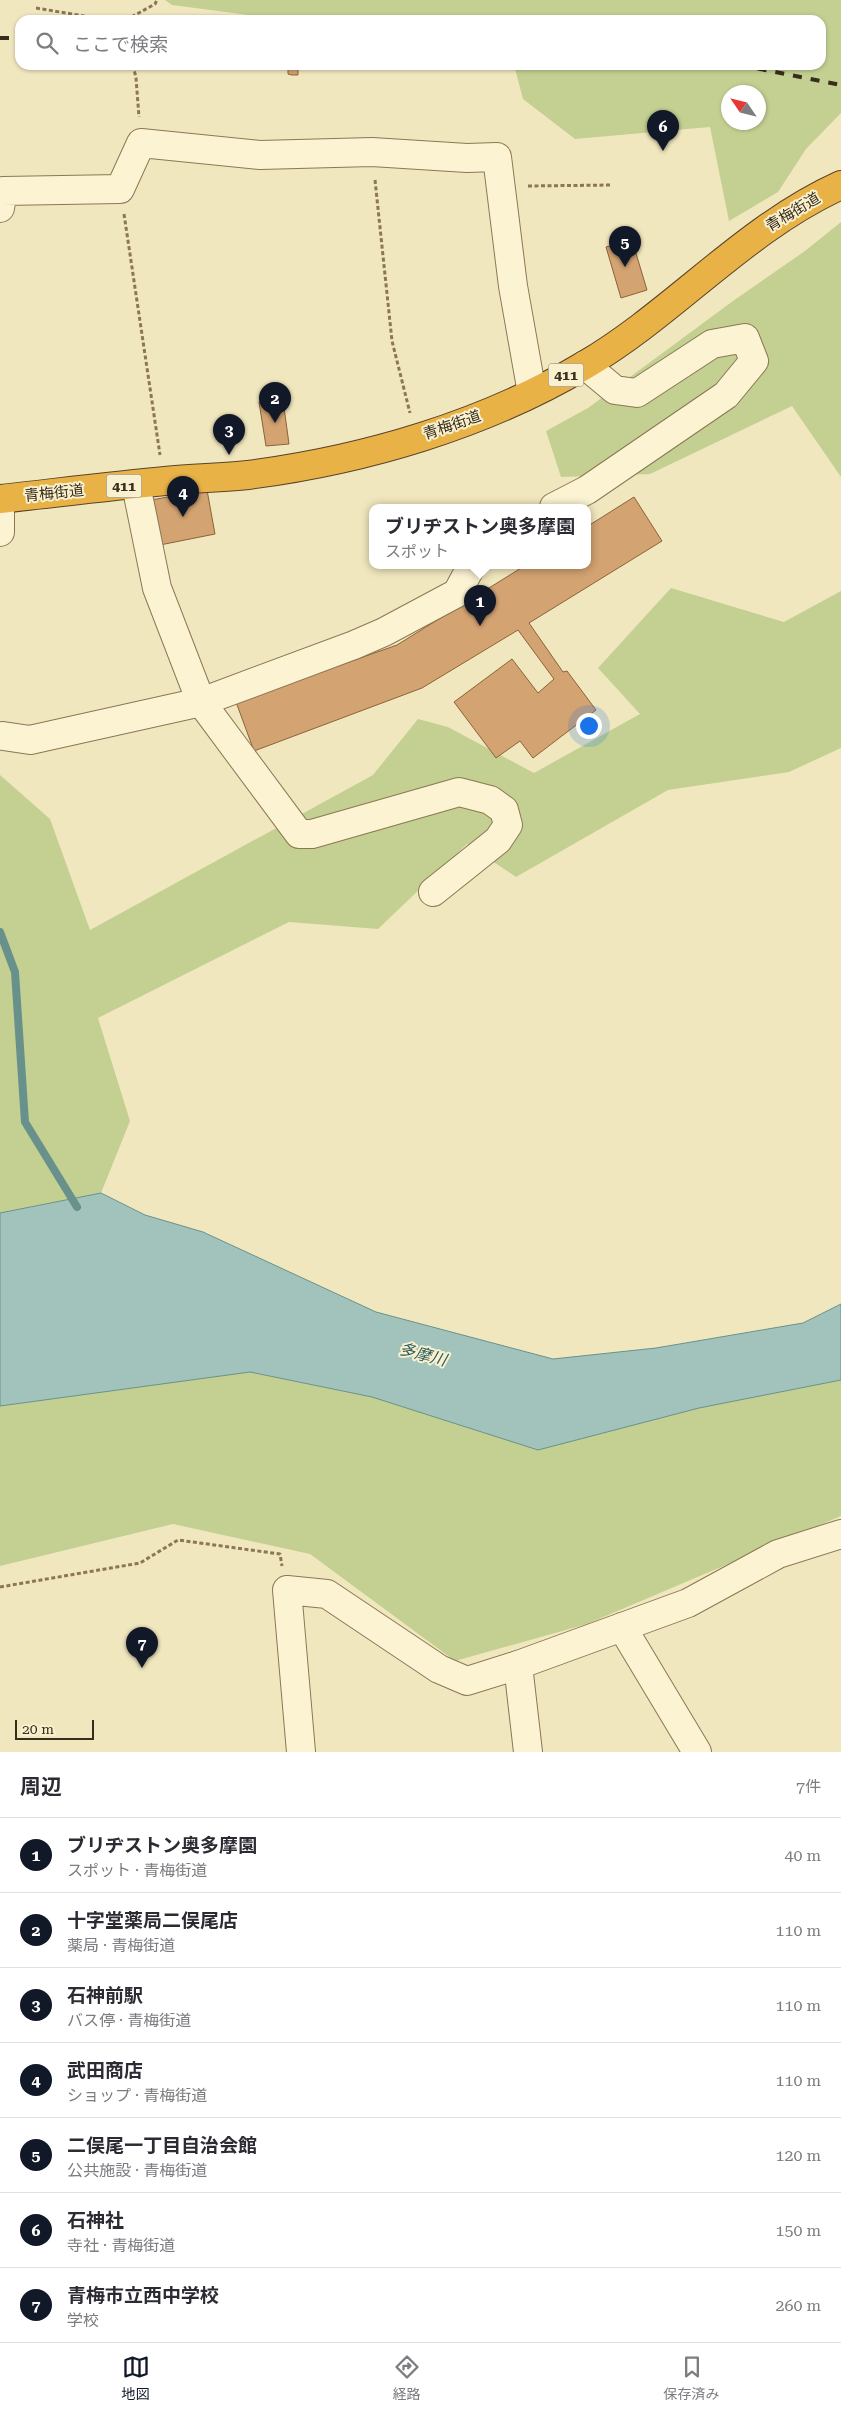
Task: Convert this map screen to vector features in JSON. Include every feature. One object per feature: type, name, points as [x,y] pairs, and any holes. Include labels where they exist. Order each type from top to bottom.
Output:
[{"type":"highway","name":"青梅街道","points":[[0,499],[164,481],[248,475],[334,460],[416,438],[477,417],[585,365],[668,305],[775,221],[841,185]]},
{"type":"street","points":[[1,196],[120,189],[141,143],[260,155],[372,152],[467,158],[498,157],[513,286],[532,392]]},
{"type":"street","points":[[560,504],[587,490],[726,395],[754,361],[745,338],[712,344],[637,393],[615,390],[585,365]]},
{"type":"street","points":[[136,485],[156,588],[201,702],[300,834],[312,834],[460,792],[490,800],[504,810],[508,824],[498,840],[432,892]]},
{"type":"street","points":[[0,510],[0,532]]},
{"type":"street","points":[[4,736],[30,740],[201,702],[384,632],[457,593],[470,569]]},
{"type":"street","points":[[301,1752],[287,1590],[327,1594],[439,1669],[468,1681],[518,1666],[688,1603],[778,1554],[841,1534]]},
{"type":"street","points":[[622,1627],[696,1752]]},
{"type":"street","points":[[518,1666],[528,1752]]},
{"type":"path","points":[[135,15],[155,4],[157,0]]},
{"type":"path","points":[[36,8],[78,15]]},
{"type":"path","points":[[134,70],[141,143]]},
{"type":"path","points":[[372,152],[392,341],[416,438]]},
{"type":"path","points":[[502,186],[612,185]]},
{"type":"path","points":[[120,189],[164,481]]},
{"type":"path","points":[[0,1587],[140,1563],[178,1540],[280,1554],[287,1590]]},
{"type":"green space","points":[[165,0],[841,0],[841,113],[806,149],[778,192],[729,221],[710,127],[575,139],[523,99],[515,70],[826,70],[826,15],[249,15],[172,5]]},
{"type":"green space","points":[[841,222],[841,477],[792,406],[650,474],[561,477],[546,431],[588,408],[733,301],[805,251]]},
{"type":"green space","points":[[671,588],[784,622],[841,591],[841,748],[789,772],[668,790],[516,877],[467,844],[378,929],[289,922],[98,1018],[130,1121],[101,1193],[0,1213],[0,775],[50,819],[90,930],[373,775],[418,719],[448,727],[534,773],[640,714],[598,668]]},
{"type":"green space","points":[[249,1372],[372,1397],[699,1408],[841,1380],[841,1516],[587,1624],[455,1661],[310,1554],[173,1524],[0,1566],[0,1406]]},
{"type":"water","name":"多摩川","points":[[101,1193],[145,1215],[203,1232],[376,1312],[553,1359],[656,1348],[803,1323],[841,1304],[841,1380],[699,1408],[538,1450],[372,1397],[250,1372],[0,1406],[0,1213]]},
{"type":"building","points":[[288,70],[298,70],[298,75],[288,74]]},
{"type":"building","points":[[632,240],[647,290],[621,298],[606,247]]},
{"type":"building","points":[[283,400],[289,444],[266,446],[259,402]]},
{"type":"building","points":[[207,490],[215,534],[160,545],[151,500]]},
{"type":"building","points":[[634,497],[662,541],[529,623],[563,672],[567,671],[596,710],[533,758],[520,741],[496,758],[454,702],[512,659],[538,693],[554,679],[518,630],[422,688],[254,751],[236,702],[397,645],[520,569],[591,569],[591,524]]},
{"type":"waterway","points":[[0,932],[15,972],[25,1122],[77,1207]]},
{"type":"railway","points":[[0,38],[15,38]]},
{"type":"railway","points":[[765,70],[841,85]]},
{"type":"place","name":"石神社","points":[[663,151]]},
{"type":"place","name":"二俣尾一丁目自治会館","points":[[625,267]]},
{"type":"place","name":"十字堂薬局二俣尾店","points":[[275,423]]},
{"type":"place","name":"石神前駅","points":[[229,455]]},
{"type":"place","name":"武田商店","points":[[183,517]]},
{"type":"place","name":"ブリヂストン奥多摩園","points":[[480,626]]},
{"type":"place","name":"青梅市立西中学校","points":[[142,1668]]}]
